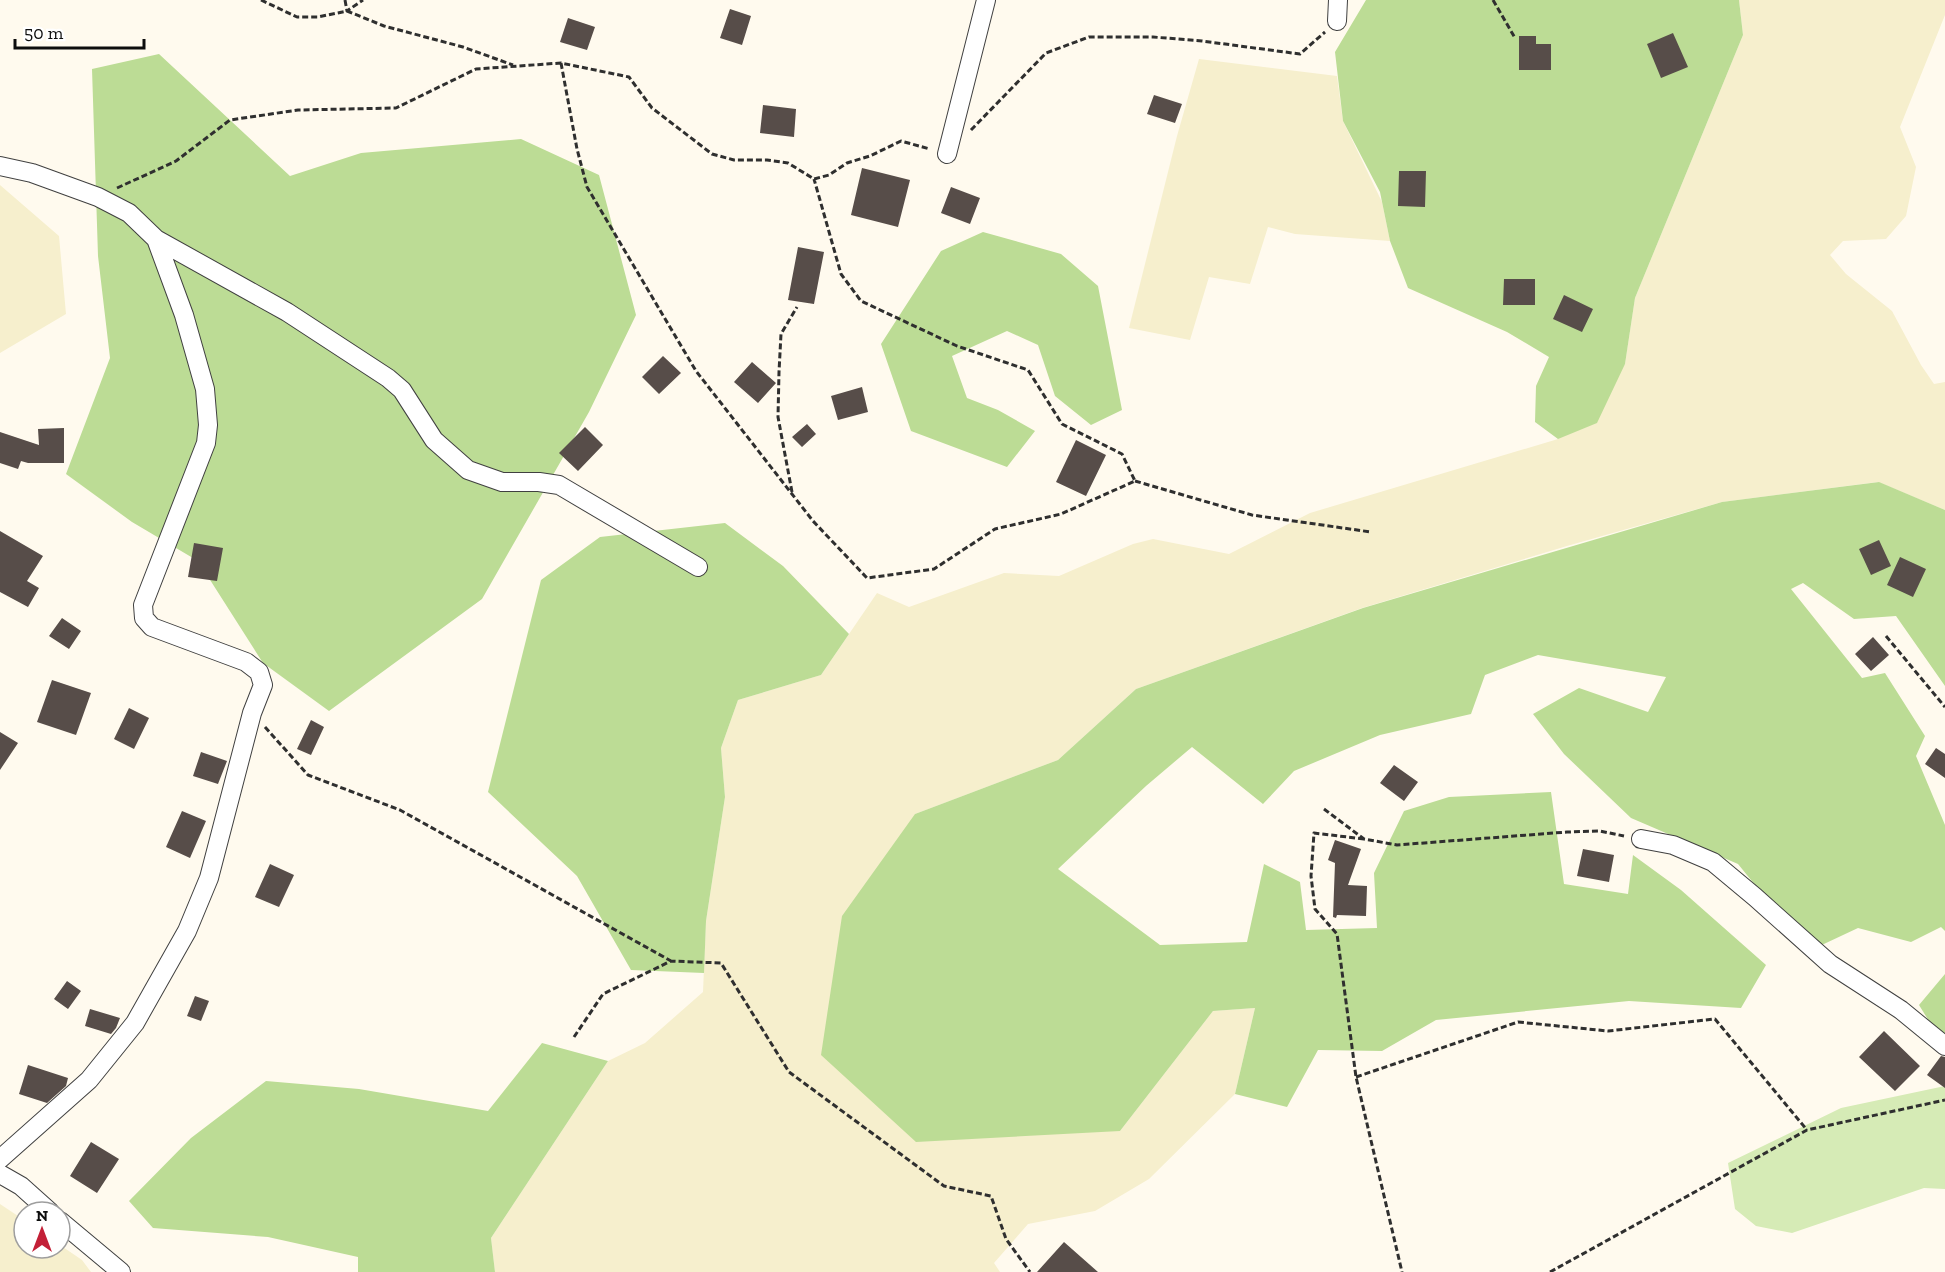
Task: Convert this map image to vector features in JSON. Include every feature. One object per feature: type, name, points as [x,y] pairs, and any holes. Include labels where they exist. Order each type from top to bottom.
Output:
[{"type":"street","points":[[947,154],[986,0]]},
{"type":"street","points":[[1337,21],[1338,0]]},
{"type":"street","points":[[0,166],[32,173],[98,197],[129,213],[156,239],[287,312],[388,378],[402,390],[435,440],[468,470],[502,482],[539,482],[559,485],[698,567]]},
{"type":"street","points":[[0,1160],[89,1080],[135,1023],[164,975],[188,931],[209,878],[252,713],[263,685],[259,672],[246,662],[152,627],[144,618],[143,604],[206,443],[208,425],[205,389],[184,315],[156,239]]},
{"type":"street","points":[[1641,839],[1673,845],[1713,862],[1830,964],[1901,1011],[1945,1046]]},
{"type":"street","points":[[0,1174],[21,1186],[37,1200]]},
{"type":"street","points":[[72,1231],[121,1272]]},
{"type":"path","points":[[345,0],[347,11]]},
{"type":"path","points":[[263,1],[297,17],[318,17],[347,11],[363,0]]},
{"type":"path","points":[[1493,0],[1515,38]]},
{"type":"path","points":[[347,11],[384,26],[464,47],[515,66]]},
{"type":"path","points":[[814,179],[829,175],[847,163],[870,156],[901,141],[947,154],[1046,53],[1089,37],[1183,40],[1300,54],[1337,21]]},
{"type":"path","points":[[561,63],[577,149],[587,187],[696,371],[813,521],[867,578],[934,569],[995,529],[1061,514],[1135,481],[1252,515],[1371,532]]},
{"type":"path","points":[[98,197],[176,161],[230,120],[298,110],[396,108],[476,69],[561,63],[629,77],[652,108],[712,154],[734,160],[767,160],[788,163],[814,179],[840,274],[861,301],[957,346],[1028,370],[1062,424],[1122,454],[1135,481]]},
{"type":"path","points":[[792,494],[778,417],[779,372],[781,334],[797,307]]},
{"type":"path","points":[[1886,636],[1945,707]]},
{"type":"path","points":[[252,713],[308,775],[400,810],[671,961],[720,963],[789,1072],[944,1186],[991,1196],[1006,1239],[1030,1272]]},
{"type":"path","points":[[1324,809],[1365,839]]},
{"type":"path","points":[[1402,1272],[1356,1077],[1337,934],[1315,909],[1311,876],[1314,833],[1397,845],[1600,831],[1641,839]]},
{"type":"path","points":[[574,1037],[603,994],[671,961]]},
{"type":"path","points":[[1356,1077],[1518,1023],[1608,1031],[1715,1019],[1807,1130]]},
{"type":"path","points":[[1550,1272],[1807,1130],[1945,1100]]},
{"type":"shaded area","points":[[1739,0],[1945,0],[1945,15],[1900,127],[1916,167],[1906,216],[1886,239],[1843,241],[1830,255],[1846,274],[1892,311],[1934,384],[1945,382],[1945,510],[1878,482],[1722,502],[1567,546],[1362,608],[1136,689],[1058,760],[915,814],[1120,1131],[1213,1011],[1255,1008],[1235,1094],[1149,1179],[1095,1211],[1028,1224],[994,1263],[1000,1272],[495,1272],[491,1238],[608,1061],[645,1043],[703,992],[706,921],[725,797],[721,748],[738,700],[821,675],[877,593],[909,607],[1004,573],[1059,576],[1133,544],[1153,539],[1229,554],[1310,513],[1558,439],[1625,364],[1635,298],[1743,35]]},
{"type":"shaded area","points":[[1199,59],[1337,76],[1343,121],[1382,202],[1390,241],[1295,234],[1268,227],[1250,284],[1209,277],[1190,340],[1129,328],[1177,136]]},
{"type":"shaded area","points":[[0,185],[59,236],[66,314],[0,353]]},
{"type":"shaded area","points":[[0,1204],[12,1212],[12,1260],[72,1260],[72,1253],[82,1260],[91,1272],[0,1272]]},
{"type":"green space","points":[[1366,0],[1739,0],[1743,35],[1635,298],[1625,364],[1597,423],[1558,439],[1535,422],[1536,386],[1549,357],[1507,332],[1408,288],[1390,241],[1380,192],[1343,121],[1335,52]]},
{"type":"green space","points":[[159,54],[290,176],[361,153],[521,139],[599,175],[636,315],[589,412],[482,599],[329,711],[263,663],[198,561],[132,522],[66,474],[110,358],[98,256],[92,69]]},
{"type":"green space","points":[[983,232],[1061,254],[1098,286],[1122,410],[1091,425],[1055,396],[1038,345],[1007,331],[952,356],[967,398],[998,410],[1035,431],[1007,467],[911,431],[881,344],[941,251]]},
{"type":"green space","points":[[1879,482],[1945,510],[1945,686],[1896,616],[1854,619],[1803,583],[1791,589],[1862,678],[1885,673],[1925,736],[1916,756],[1945,825],[1945,931],[1941,927],[1911,942],[1858,928],[1809,951],[1738,864],[1631,818],[1564,754],[1533,714],[1579,688],[1648,712],[1666,677],[1538,655],[1485,675],[1471,714],[1380,735],[1294,771],[1263,804],[1192,747],[1146,786],[1058,869],[1160,945],[1247,942],[1264,864],[1300,882],[1306,930],[1377,928],[1374,873],[1404,811],[1449,797],[1551,792],[1564,884],[1628,894],[1633,855],[1681,890],[1766,965],[1741,1008],[1629,1001],[1436,1020],[1382,1051],[1318,1050],[1287,1107],[1235,1094],[1255,1008],[1213,1011],[1120,1131],[916,1142],[821,1055],[842,916],[915,814],[1058,760],[1136,689],[1363,608],[1722,502]]},
{"type":"green space","points":[[725,523],[783,566],[849,634],[821,675],[738,700],[721,748],[725,797],[706,921],[704,973],[631,970],[577,876],[488,792],[541,580],[600,537]]},
{"type":"green space","points":[[1945,974],[1945,1039],[1942,1042],[1919,1005]]},
{"type":"green space","points":[[542,1043],[608,1061],[491,1238],[495,1272],[358,1272],[358,1257],[268,1237],[153,1228],[129,1201],[191,1138],[266,1081],[359,1089],[488,1111]]},
{"type":"green space","points":[[1945,1086],[1945,1189],[1924,1188],[1792,1233],[1756,1226],[1735,1209],[1728,1163],[1841,1108]]},
{"type":"building","points":[[730,9],[751,16],[742,45],[720,38]]},
{"type":"building","points":[[568,18],[595,27],[587,50],[560,42]]},
{"type":"building","points":[[1673,33],[1688,67],[1661,78],[1647,44]]},
{"type":"building","points":[[1519,36],[1536,36],[1536,44],[1551,44],[1551,70],[1519,70]]},
{"type":"building","points":[[1154,95],[1182,104],[1175,123],[1147,114]]},
{"type":"building","points":[[763,105],[796,109],[794,137],[760,133]]},
{"type":"building","points":[[862,168],[910,180],[898,227],[851,215]]},
{"type":"building","points":[[1399,171],[1426,171],[1425,207],[1398,206]]},
{"type":"building","points":[[951,187],[980,198],[970,224],[941,213]]},
{"type":"building","points":[[798,247],[824,252],[814,304],[788,300]]},
{"type":"building","points":[[1504,279],[1535,279],[1535,305],[1503,305]]},
{"type":"building","points":[[1564,295],[1593,309],[1582,332],[1553,319]]},
{"type":"building","points":[[663,356],[681,373],[659,394],[642,377]]},
{"type":"building","points":[[752,362],[776,383],[758,403],[734,382]]},
{"type":"building","points":[[862,387],[868,412],[838,420],[831,396]]},
{"type":"building","points":[[807,424],[816,434],[802,447],[792,437]]},
{"type":"building","points":[[585,427],[603,445],[578,471],[559,453]]},
{"type":"building","points":[[64,428],[64,463],[21,461],[18,469],[0,463],[0,432],[39,445],[38,429]]},
{"type":"building","points":[[1076,440],[1106,455],[1086,496],[1056,482]]},
{"type":"building","points":[[0,531],[43,556],[27,581],[39,588],[28,607],[0,592]]},
{"type":"building","points":[[1879,540],[1891,566],[1871,575],[1859,549]]},
{"type":"building","points":[[194,543],[223,548],[217,581],[188,577]]},
{"type":"building","points":[[1900,557],[1926,569],[1913,597],[1887,585]]},
{"type":"building","points":[[62,618],[81,631],[69,649],[49,636]]},
{"type":"building","points":[[1873,637],[1889,655],[1871,671],[1855,654]]},
{"type":"building","points":[[52,680],[91,693],[76,735],[37,722]]},
{"type":"building","points":[[129,708],[149,718],[134,749],[114,739]]},
{"type":"building","points":[[311,720],[324,727],[311,755],[297,749]]},
{"type":"building","points":[[0,732],[18,743],[0,770]]},
{"type":"building","points":[[1936,748],[1945,754],[1945,778],[1925,764]]},
{"type":"building","points":[[201,752],[227,761],[218,784],[193,776]]},
{"type":"building","points":[[1394,765],[1418,782],[1404,801],[1380,783]]},
{"type":"building","points":[[182,811],[206,821],[190,858],[166,847]]},
{"type":"building","points":[[1335,840],[1361,849],[1348,885],[1367,886],[1366,916],[1337,915],[1336,918],[1333,917],[1335,863],[1328,860]]},
{"type":"building","points":[[1583,849],[1614,855],[1609,882],[1577,876]]},
{"type":"building","points":[[270,864],[294,875],[279,907],[255,897]]},
{"type":"building","points":[[67,981],[81,991],[68,1009],[54,999]]},
{"type":"building","points":[[195,996],[209,1001],[201,1021],[187,1016]]},
{"type":"building","points":[[90,1009],[120,1018],[111,1034],[85,1026]]},
{"type":"building","points":[[1884,1031],[1920,1066],[1895,1091],[1859,1057]]},
{"type":"building","points":[[1941,1056],[1945,1057],[1945,1088],[1927,1075]]},
{"type":"building","points":[[28,1065],[68,1078],[66,1086],[47,1103],[19,1094]]},
{"type":"building","points":[[91,1142],[119,1159],[97,1193],[70,1176]]},
{"type":"building","points":[[1064,1242],[1098,1272],[1037,1272]]}]
